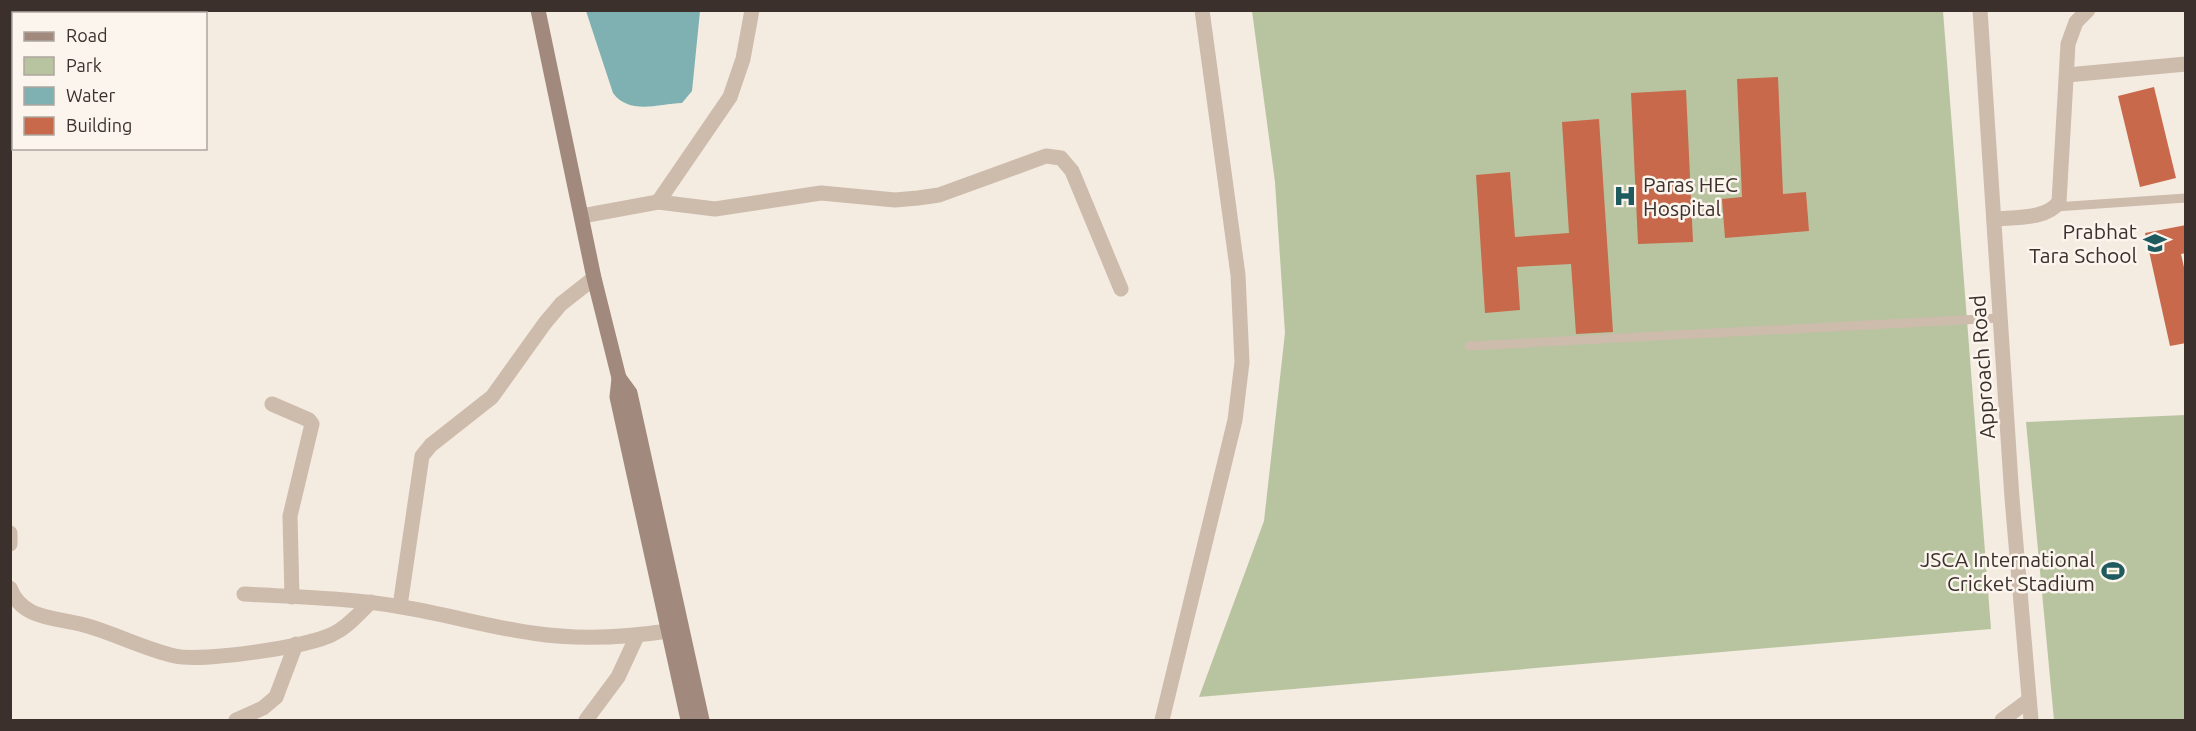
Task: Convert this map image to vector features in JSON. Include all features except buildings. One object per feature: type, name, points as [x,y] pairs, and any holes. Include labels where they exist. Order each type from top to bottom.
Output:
[{"type":"main road","points":[[538,10],[594,278],[619,378],[617,397],[688,720]]},
{"type":"main road","points":[[619,378],[630,393],[702,720]]},
{"type":"street","points":[[658,202],[730,97],[741,68],[752,10]]},
{"type":"street","points":[[1162,720],[1235,420],[1242,362],[1238,275],[1202,10]]},
{"type":"street","name":"Approach Road","points":[[1980,10],[2028,713]]},
{"type":"street","points":[[1994,219],[2042,214],[2055,207],[2061,195],[2067,75],[2072,31],[2082,14],[2088,10]]},
{"type":"street","points":[[2067,75],[2186,64]]},
{"type":"street","points":[[582,216],[658,202],[715,209],[821,193],[895,200],[918,198],[939,195],[1034,159],[1054,156],[1067,163],[1072,171],[1121,289]]},
{"type":"street","points":[[400,606],[422,456],[431,445],[492,397],[545,323],[571,295],[594,278]]},
{"type":"street","points":[[272,404],[309,420],[312,424],[290,516],[292,597]]},
{"type":"street","points":[[10,532],[10,544]]},
{"type":"street","points":[[10,588],[15,599],[30,613],[83,625],[172,655],[202,657],[296,644],[331,635],[343,628],[371,602]]},
{"type":"street","points":[[244,594],[371,602],[455,616],[530,633],[608,638],[668,631]]},
{"type":"street","points":[[586,720],[618,677],[637,636]]},
{"type":"street","points":[[236,720],[263,708],[276,697],[296,644]]},
{"type":"street","points":[[2002,720],[2028,713]]},
{"type":"lane","points":[[2055,207],[2186,198]]},
{"type":"lane","points":[[1469,346],[2000,318]]},
{"type":"green space","points":[[1252,11],[1943,11],[1991,629],[1199,697],[1264,521],[1285,333],[1275,182]]},
{"type":"green space","name":"JSCA International Cricket Stadium","points":[[2185,415],[2185,720],[2054,720],[2026,422]]},
{"type":"water","points":[[586,11],[700,11],[692,91],[682,103],[644,107],[627,104],[620,100],[613,93]]},
{"type":"place","name":"Paras HEC Hospital","points":[[1625,196]]},
{"type":"place","name":"Prabhat Tara School","points":[[2155,243]]},
{"type":"place","name":"JSCA International Cricket Stadium","points":[[2113,571]]}]
